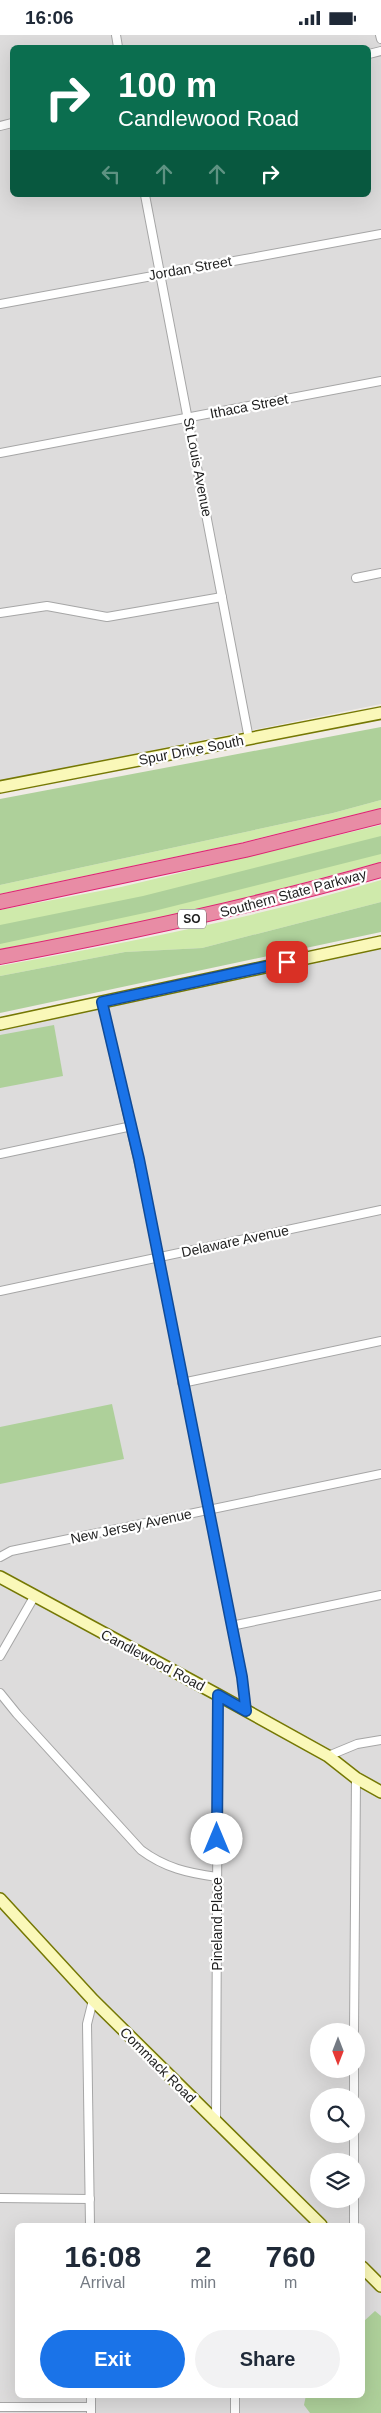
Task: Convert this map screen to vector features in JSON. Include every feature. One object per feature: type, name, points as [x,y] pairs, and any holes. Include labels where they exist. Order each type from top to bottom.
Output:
[{"type":"highway","points":[[0,902],[197,861],[381,816]]},
{"type":"highway","name":"Southern State Parkway","points":[[0,957],[196,918],[291,895],[381,870]]},
{"type":"street","points":[[380,35],[381,39]]},
{"type":"street","name":"St Louis Avenue","points":[[146,197],[249,739]]},
{"type":"street","name":"Jordan Street","points":[[0,304],[160,273],[381,234]]},
{"type":"street","name":"Ithaca Street","points":[[0,453],[381,381]]},
{"type":"street","points":[[356,577],[381,573]]},
{"type":"street","points":[[0,613],[47,606],[107,617],[222,597]]},
{"type":"street","name":"Spur Drive South","points":[[0,787],[381,713]]},
{"type":"street","points":[[0,1024],[381,942]]},
{"type":"street","points":[[102,1002],[132,1126],[242,1677],[246,1711]]},
{"type":"street","points":[[0,1154],[132,1126]]},
{"type":"street","name":"Delaware Avenue","points":[[0,1291],[381,1210]]},
{"type":"street","points":[[182,1383],[381,1341]]},
{"type":"street","name":"New Jersey Avenue","points":[[0,1557],[11,1551],[381,1474]]},
{"type":"street","name":"Candlewood Road","points":[[0,1577],[328,1756],[356,1778],[381,1792]]},
{"type":"street","points":[[231,1626],[381,1595]]},
{"type":"street","points":[[0,1656],[34,1597]]},
{"type":"street","points":[[0,1693],[17,1715],[141,1850],[156,1861],[172,1869],[217,1877]]},
{"type":"street","name":"Pineland Place","points":[[216,2123],[218,1695]]},
{"type":"street","points":[[328,1756],[357,1744],[381,1740]]},
{"type":"street","points":[[354,2023],[356,1778]]},
{"type":"street","name":"Commack Road","points":[[0,1899],[93,1999],[319,2223]]},
{"type":"street","points":[[90,2223],[87,2024],[93,1999]]},
{"type":"street","points":[[0,2198],[90,2199]]},
{"type":"street","points":[[354,2208],[354,2223]]},
{"type":"street","points":[[365,2270],[381,2286]]},
{"type":"street","points":[[235,2398],[235,2413]]},
{"type":"street","points":[[0,2407],[91,2410]]},
{"type":"shaded area","points":[[0,35],[381,35],[381,704],[0,781]]},
{"type":"shaded area","points":[[381,942],[381,2413],[0,2413],[0,1024]]},
{"type":"green space","points":[[381,727],[381,800],[333,813],[0,885],[0,799]]},
{"type":"green space","points":[[381,800],[381,808],[236,844],[0,894],[0,885],[333,813]]},
{"type":"green space","points":[[381,825],[381,862],[144,922],[0,949],[0,910],[121,887]]},
{"type":"green space","points":[[381,836],[381,854],[154,911],[0,944],[0,925],[143,896]]},
{"type":"green space","points":[[381,880],[381,902],[202,948],[125,952],[0,976],[0,966],[239,918]]},
{"type":"green space","points":[[381,902],[381,932],[0,1013],[0,976],[125,952],[202,948]]},
{"type":"green space","points":[[54,1025],[63,1076],[0,1088],[0,1035]]},
{"type":"green space","points":[[112,1404],[124,1459],[0,1484],[0,1427]]},
{"type":"green space","points":[[375,2311],[381,2316],[381,2413],[310,2413],[304,2405],[305,2398],[365,2398],[365,2320]]},
{"type":"route","points":[[217,1839],[218,1695],[246,1711],[242,1677],[164,1294],[139,1159],[102,1002],[287,962]]}]
